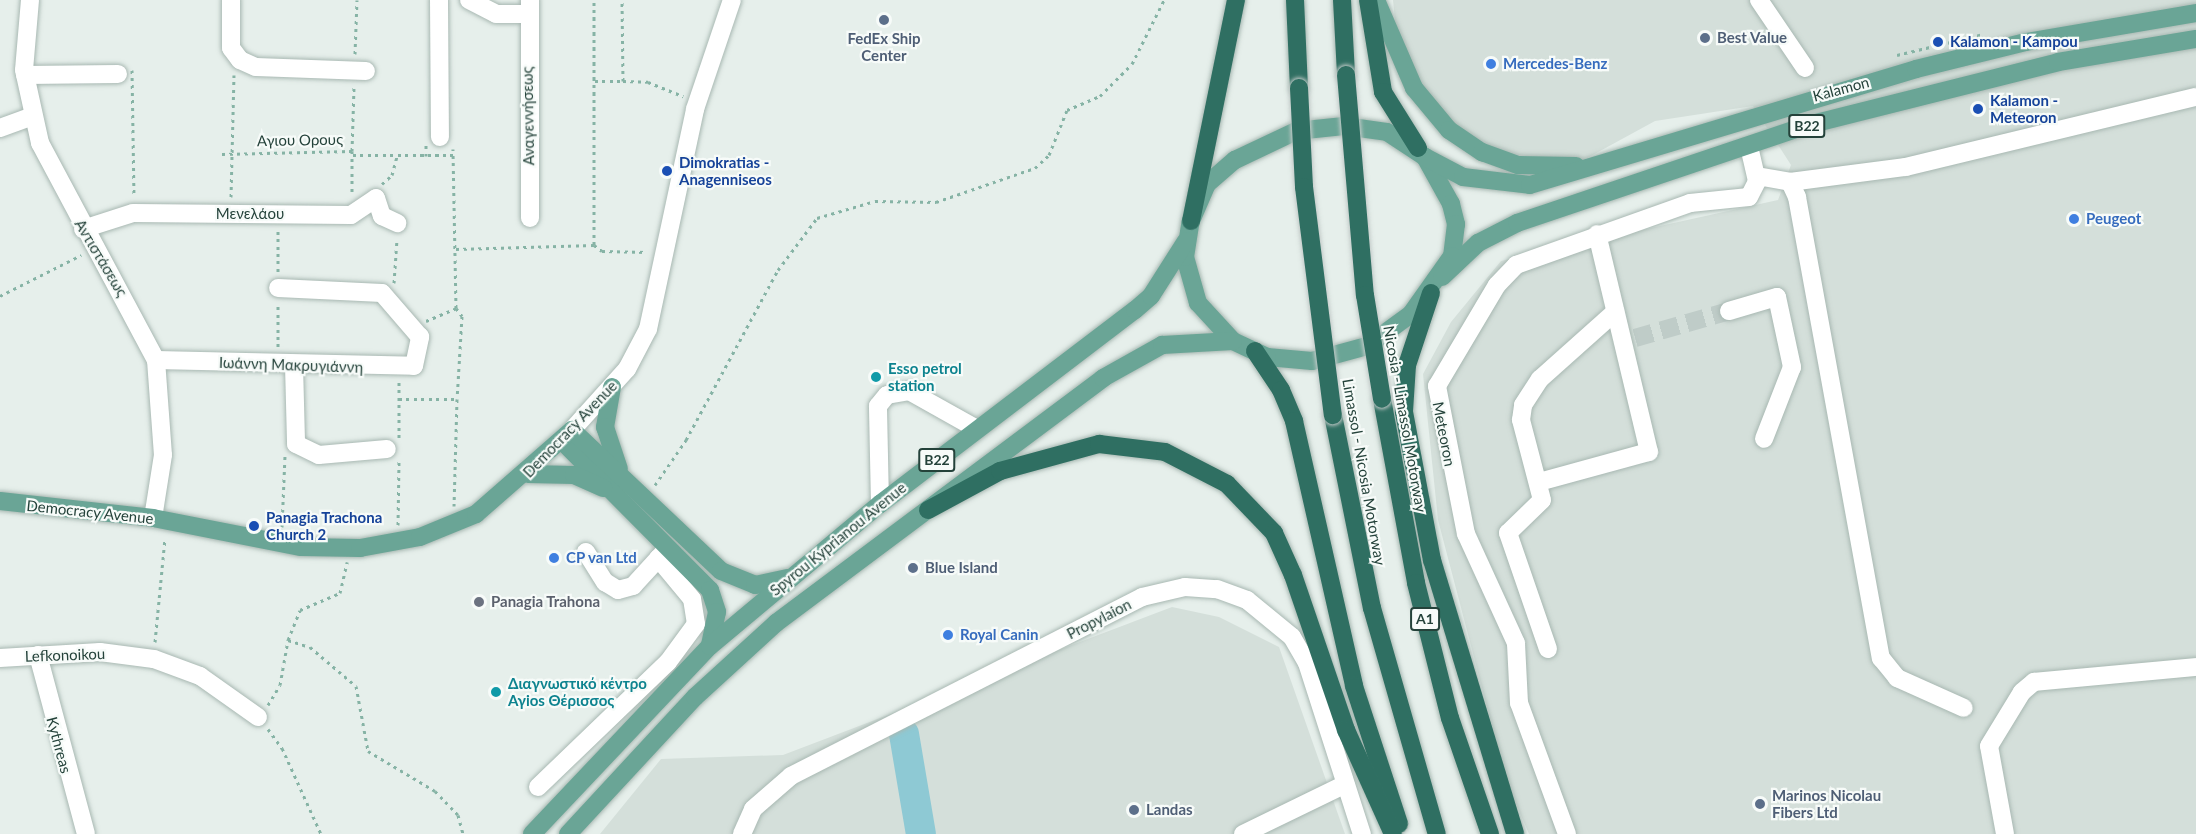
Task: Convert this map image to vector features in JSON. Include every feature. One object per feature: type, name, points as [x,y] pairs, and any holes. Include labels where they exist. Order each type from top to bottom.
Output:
[{"type":"highway","points":[[1191,221],[1236,0]]},
{"type":"highway","name":"Limassol - Nicosia Motorway","points":[[1295,0],[1304,187],[1333,415],[1372,608],[1437,834]]},
{"type":"highway","name":"Nicosia - Limassol Motorway","points":[[1342,0],[1346,75],[1364,284],[1382,399],[1416,583],[1450,718],[1490,834]]},
{"type":"highway","points":[[1368,0],[1383,92],[1421,153]]},
{"type":"highway","points":[[1431,293],[1407,365],[1404,412],[1432,560],[1515,834]]},
{"type":"highway","points":[[1255,351],[1281,390],[1294,421],[1354,686],[1403,834]]},
{"type":"highway","points":[[928,510],[1000,471],[1099,444],[1166,452],[1227,484],[1274,533],[1293,575],[1346,730],[1393,834]]},
{"type":"main road","points":[[1376,0],[1414,88],[1460,139],[1518,165],[1602,165]]},
{"type":"main road","points":[[2188,15],[2192,0]]},
{"type":"main road","name":"Kalamon","points":[[1421,153],[1463,177],[1506,186],[1552,180],[1916,69],[2026,42],[2188,15]]},
{"type":"main road","name":"Kalamon","points":[[1442,277],[1478,243],[1517,224],[1749,146],[1892,101],[2058,62],[2196,39]]},
{"type":"main road","name":"B22","points":[[1365,128],[1421,153],[1446,186],[1456,224],[1454,249],[1442,277],[1431,293],[1386,335],[1341,356],[1287,361],[1255,351],[1233,340],[1198,303],[1187,273],[1186,241],[1191,221],[1207,184],[1235,160],[1296,131],[1365,128]]},
{"type":"main road","name":"Spyrou Kyprianou Avenue","points":[[532,834],[710,646],[787,578],[880,504],[1151,296],[1186,241]]},
{"type":"main road","name":"Spyrou Kyprianou Avenue","points":[[568,834],[695,698],[767,630],[928,510],[1138,356],[1180,341],[1233,340]]},
{"type":"main road","points":[[612,387],[606,427],[622,476]]},
{"type":"main road","points":[[567,436],[622,476],[733,579],[755,585],[787,578]]},
{"type":"main road","points":[[567,436],[664,552],[702,578],[715,601],[710,646]]},
{"type":"main road","name":"Democracy Avenue","points":[[0,501],[160,519],[282,544],[347,549],[420,537],[461,521],[528,474],[567,436]]},
{"type":"main road","points":[[528,474],[574,475],[618,496]]},
{"type":"street","name":"Αντιστάσεως","points":[[30,0],[25,75],[33,116],[57,182],[156,360],[163,455],[160,519]]},
{"type":"street","points":[[231,0],[231,48],[240,60],[256,67],[366,71]]},
{"type":"street","points":[[439,0],[446,140]]},
{"type":"street","name":"Αναγεννήσεως","points":[[471,0],[496,14],[529,7],[530,218]]},
{"type":"street","name":"Democracy Avenue","points":[[567,436],[612,387],[648,329],[668,252],[698,100],[732,0]]},
{"type":"street","points":[[1758,0],[1805,68]]},
{"type":"street","points":[[25,75],[118,74]]},
{"type":"street","points":[[1749,146],[1757,176],[1790,182],[1906,167],[2196,96]]},
{"type":"street","points":[[0,128],[33,116]]},
{"type":"street","name":"Meteoron","points":[[1566,834],[1519,703],[1516,643],[1466,534],[1436,393],[1444,368],[1506,274],[1530,257],[1696,201],[1743,199],[1753,192],[1757,176]]},
{"type":"street","points":[[1790,182],[1881,658],[1897,678],[1964,708]]},
{"type":"street","points":[[351,215],[376,198],[382,216],[398,223]]},
{"type":"street","name":"Μενελάου","points":[[83,229],[133,213],[351,215]]},
{"type":"street","points":[[1539,482],[1649,452],[1629,340],[1615,312],[1597,234]]},
{"type":"street","points":[[278,288],[364,290],[393,303],[414,326]]},
{"type":"street","points":[[1729,311],[1777,297],[1792,367],[1764,440]]},
{"type":"street","points":[[1548,649],[1508,533],[1542,500],[1521,420],[1526,398],[1615,312]]},
{"type":"street","name":"Ιωάννη Μακρυγιάννη","points":[[156,360],[405,368],[414,366],[420,356],[420,337],[414,326]]},
{"type":"street","points":[[294,365],[296,444],[319,455],[387,449]]},
{"type":"street","points":[[880,504],[878,406],[887,395],[909,391],[977,429]]},
{"type":"street","points":[[538,787],[668,662],[696,624],[692,598],[664,552],[633,586],[618,590],[605,582],[586,552]]},
{"type":"street","name":"Propylaion","points":[[742,834],[760,800],[791,776],[1142,597],[1185,587],[1217,589],[1247,600],[1292,637],[1307,663],[1362,834]]},
{"type":"street","name":"Lefkonoikou","points":[[0,658],[100,652],[154,659],[200,676],[258,717]]},
{"type":"street","name":"Kythreas","points":[[38,655],[86,834]]},
{"type":"street","points":[[2006,834],[1989,746],[2022,692],[2034,682],[2196,666]]},
{"type":"street","points":[[1243,834],[1346,784]]},
{"type":"path","points":[[594,0],[594,245]]},
{"type":"path","points":[[622,0],[623,81]]},
{"type":"path","points":[[644,496],[686,440],[778,270],[817,218],[875,201],[936,202],[1035,168],[1049,155],[1067,110],[1100,96],[1132,64],[1164,0]]},
{"type":"path","points":[[231,214],[235,67],[240,60]]},
{"type":"path","points":[[118,74],[136,69],[133,213]]},
{"type":"path","points":[[594,81],[648,82],[698,100]]},
{"type":"path","points":[[446,140],[453,155],[456,308],[462,316],[453,504],[461,521]]},
{"type":"path","name":"Αγιου Ορους","points":[[222,154],[352,155],[351,215]]},
{"type":"path","points":[[352,155],[453,155]]},
{"type":"path","points":[[376,198],[397,156]]},
{"type":"path","points":[[393,303],[398,223]]},
{"type":"path","points":[[456,249],[594,245],[602,251],[668,252]]},
{"type":"path","points":[[0,296],[95,247]]},
{"type":"path","points":[[414,326],[456,308]]},
{"type":"path","points":[[399,399],[457,399]]},
{"type":"path","points":[[282,544],[285,451],[296,444]]},
{"type":"path","points":[[154,659],[160,519]]},
{"type":"path","points":[[321,834],[282,748],[258,717],[280,685],[288,640],[300,610],[340,593],[347,549]]},
{"type":"path","points":[[288,640],[310,647],[345,673],[361,704],[368,751],[435,791],[458,815],[463,834]]},
{"type":"shaded area","points":[[1393,0],[2196,0],[2196,834],[1529,834],[1507,783],[1438,520],[1423,374],[1451,322],[1501,261],[1778,200],[1791,165],[1753,106],[1655,121],[1578,163],[1474,149],[1400,72]]},
{"type":"shaded area","points":[[1172,607],[1219,617],[1279,647],[1345,834],[600,834],[661,759],[783,755]]},
{"type":"waterway","points":[[904,734],[921,834]]},
{"type":"tunnel","points":[[1635,338],[1729,311]]},
{"type":"place","name":"FedEx Ship Center","points":[[884,20]]},
{"type":"place","name":"Best Value","points":[[1705,38]]},
{"type":"place","name":"Kalamon - Kampou","points":[[1938,42]]},
{"type":"place","name":"Mercedes-Benz","points":[[1491,64]]},
{"type":"place","name":"Kalamon - Meteoron","points":[[1978,109]]},
{"type":"place","name":"Dimokratias - Anagenniseos","points":[[667,171]]},
{"type":"place","name":"Peugeot","points":[[2074,219]]},
{"type":"place","name":"Esso petrol station","points":[[876,377]]},
{"type":"place","name":"Panagia Trachona Church 2","points":[[254,526]]},
{"type":"place","name":"CP van Ltd","points":[[554,558]]},
{"type":"place","name":"Blue Island","points":[[913,568]]},
{"type":"place","name":"Panagia Trahona","points":[[479,602]]},
{"type":"place","name":"Royal Canin","points":[[948,635]]},
{"type":"place","name":"Διαγνωστικό κέντρο Αγios Θέρισσος","points":[[496,692]]},
{"type":"place","name":"Marinos Nicolau Fibers Ltd","points":[[1760,804]]},
{"type":"place","name":"Landas","points":[[1134,810]]}]
